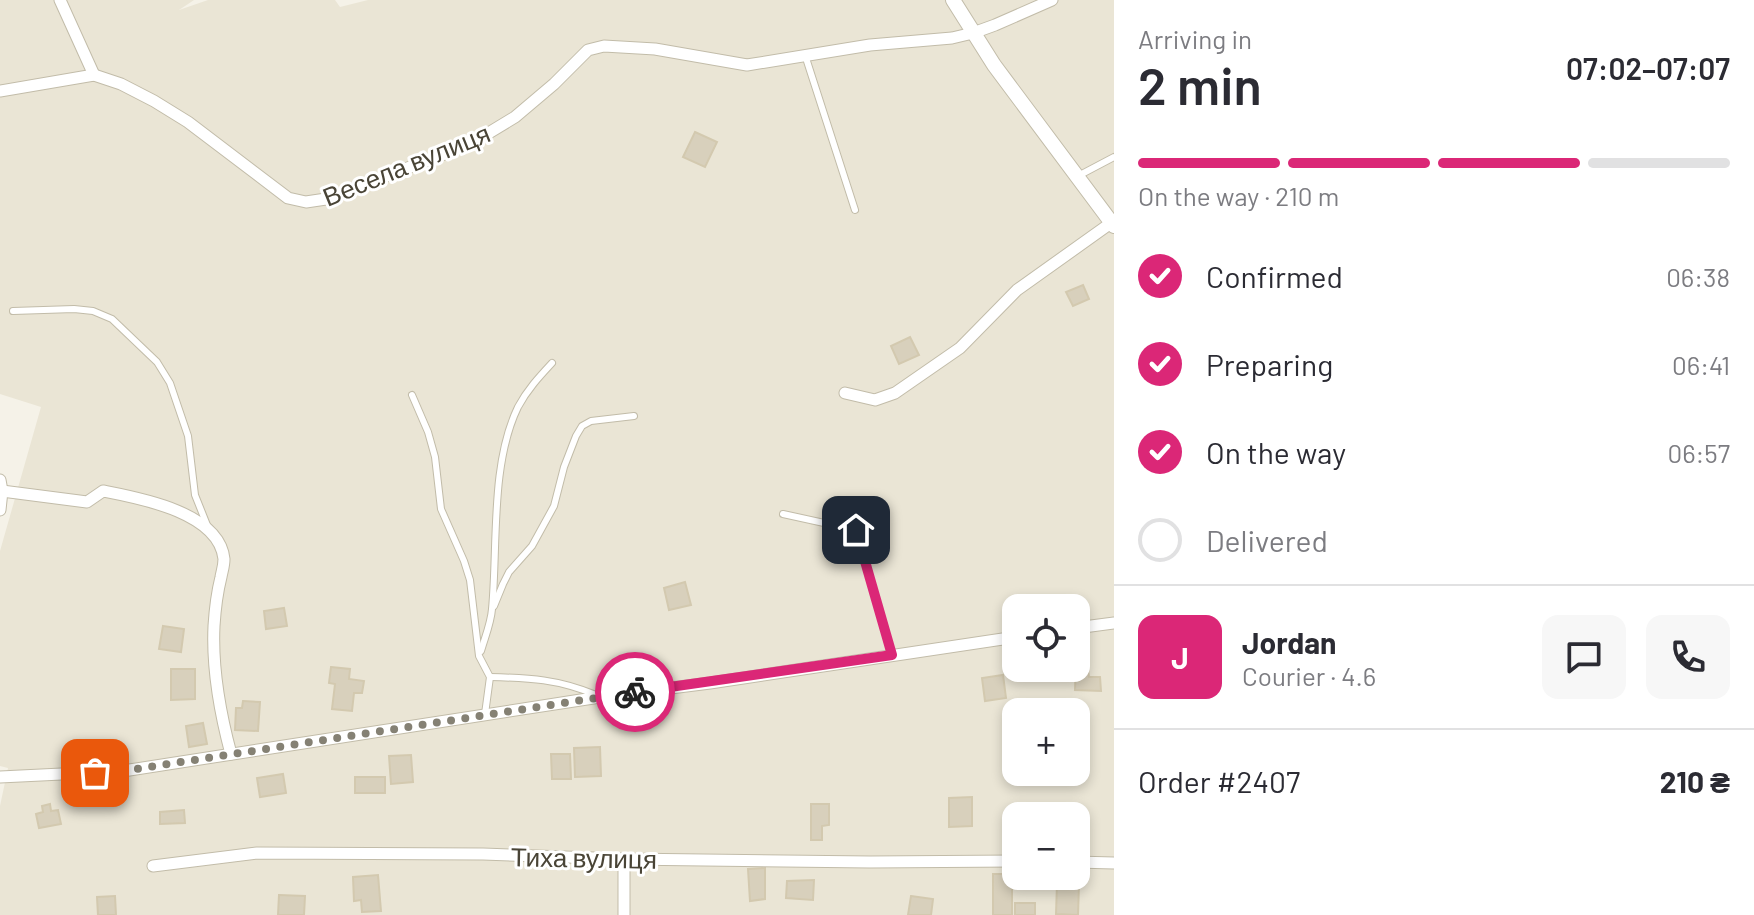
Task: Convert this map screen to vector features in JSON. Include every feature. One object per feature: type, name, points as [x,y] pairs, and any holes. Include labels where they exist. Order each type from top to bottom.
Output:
[{"type":"street","points":[[0,91],[94,75],[60,0]]},
{"type":"street","points":[[845,393],[875,400],[895,393],[960,348],[1017,290],[1113,225],[994,65],[953,0]]},
{"type":"street","name":"Весела вулиця","points":[[94,75],[121,84],[154,101],[207,135],[288,198],[306,202],[326,199],[482,137],[515,117],[588,50],[604,46],[655,49],[747,65],[870,45],[952,38],[973,33],[1052,0]]},
{"type":"street","points":[[0,510],[1,485],[87,502],[103,491],[165,505],[190,517],[210,533],[222,547],[224,563],[214,626],[216,671],[231,754]]},
{"type":"street","points":[[1090,626],[1114,623]]},
{"type":"street","points":[[0,777],[123,771],[1002,639]]},
{"type":"street","name":"Тиха вулиця","points":[[153,866],[257,853],[1002,861]]},
{"type":"street","points":[[624,859],[624,915]]},
{"type":"street","points":[[1090,862],[1114,863]]},
{"type":"lane","points":[[805,55],[855,210]]},
{"type":"lane","points":[[1077,177],[1114,157]]},
{"type":"lane","points":[[13,311],[93,311],[112,319],[157,362],[170,383],[188,436],[195,495],[210,533]]},
{"type":"lane","points":[[492,613],[498,498],[504,450],[510,426],[528,389],[552,363]]},
{"type":"lane","points":[[412,395],[435,457],[441,509],[470,580],[479,656],[490,677],[485,715]]},
{"type":"lane","points":[[479,656],[503,584],[509,572],[532,546],[554,506],[564,467],[582,426],[591,421],[634,416]]},
{"type":"lane","points":[[783,514],[856,530],[892,655]]},
{"type":"lane","points":[[490,677],[555,681],[600,697]]},
{"type":"shaded area","points":[[0,0],[194,0],[179,10],[208,0],[335,0],[340,7],[368,0],[1114,0],[1114,915],[0,915],[0,806],[8,768],[0,766],[0,551],[41,407],[0,394]]},
{"type":"building","points":[[695,132],[717,142],[705,167],[683,157]]},
{"type":"building","points":[[1083,285],[1089,299],[1073,306],[1066,292]]},
{"type":"building","points":[[910,337],[919,355],[899,364],[891,346]]},
{"type":"building","points":[[685,582],[691,605],[669,610],[664,588]]},
{"type":"building","points":[[284,608],[287,626],[266,629],[264,611]]},
{"type":"building","points":[[163,626],[184,629],[181,652],[159,649]]},
{"type":"building","points":[[331,667],[350,669],[349,679],[364,681],[362,693],[354,693],[352,711],[332,709],[335,684],[329,683]]},
{"type":"building","points":[[171,669],[195,669],[195,699],[171,700]]},
{"type":"building","points":[[1002,675],[1006,698],[985,701],[982,678]]},
{"type":"building","points":[[1090,677],[1100,677],[1101,691],[1075,690],[1075,682],[1090,682]]},
{"type":"building","points":[[243,701],[260,702],[258,731],[235,730],[236,708],[242,708]]},
{"type":"building","points":[[203,723],[207,744],[189,747],[186,726]]},
{"type":"building","points":[[600,747],[601,776],[575,777],[574,748]]},
{"type":"building","points":[[551,754],[570,754],[571,779],[552,779]]},
{"type":"building","points":[[411,755],[413,782],[391,784],[389,756]]},
{"type":"building","points":[[283,774],[286,793],[260,797],[257,778]]},
{"type":"building","points":[[355,777],[385,777],[385,793],[355,793]]},
{"type":"building","points":[[972,797],[972,826],[949,827],[949,798]]},
{"type":"building","points":[[50,804],[51,811],[58,810],[61,824],[39,828],[36,814],[43,812],[42,806]]},
{"type":"building","points":[[811,804],[829,804],[829,825],[822,826],[822,840],[811,840]]},
{"type":"building","points":[[184,810],[185,823],[160,824],[160,812]]},
{"type":"building","points":[[765,868],[765,899],[750,901],[748,869]]},
{"type":"building","points":[[993,874],[1002,874],[1002,890],[1012,890],[1012,915],[993,915]]},
{"type":"building","points":[[378,875],[381,911],[362,912],[361,900],[354,901],[353,877]]},
{"type":"building","points":[[814,880],[813,900],[786,898],[787,881]]},
{"type":"building","points":[[1057,890],[1079,890],[1078,915],[1056,914]]},
{"type":"building","points":[[279,895],[305,896],[304,915],[278,915]]},
{"type":"building","points":[[115,896],[116,915],[98,915],[97,897]]},
{"type":"building","points":[[911,896],[933,899],[931,915],[908,915]]},
{"type":"building","points":[[1015,903],[1035,903],[1035,915],[1015,915]]},
{"type":"way so far","points":[[95,773],[635,692]]},
{"type":"route","points":[[635,692],[892,655],[856,530]]}]
